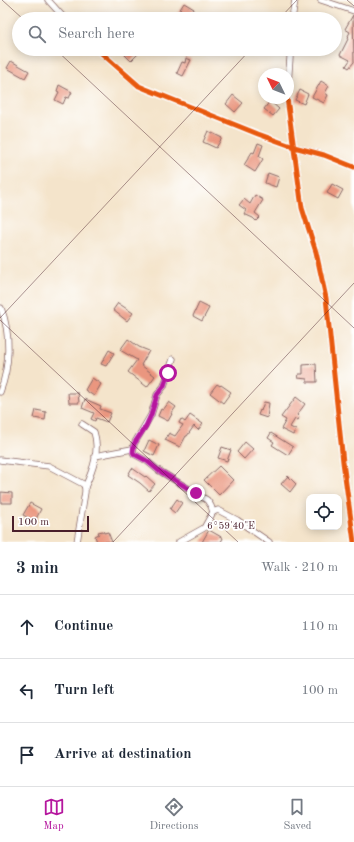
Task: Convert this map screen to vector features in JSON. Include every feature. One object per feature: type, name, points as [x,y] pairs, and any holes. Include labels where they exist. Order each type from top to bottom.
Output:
[{"type":"street","points":[[48,0],[59,12]]},
{"type":"street","points":[[293,12],[294,0]]},
{"type":"street","points":[[321,0],[354,11]]},
{"type":"street","points":[[105,56],[139,86],[168,99],[203,111],[236,126],[294,147],[324,155],[354,167]]},
{"type":"street","points":[[289,68],[290,56]]},
{"type":"street","points":[[288,104],[302,208],[316,252],[326,298],[354,542]]},
{"type":"street","points":[[0,392],[6,370],[8,339],[5,319],[1,308]]},
{"type":"street","points":[[95,456],[132,449],[146,426],[157,395],[164,386],[173,359]]},
{"type":"street","points":[[77,542],[85,487],[90,477],[95,456],[96,440],[94,432],[82,424]]},
{"type":"street","points":[[132,449],[134,454],[207,500],[212,506],[213,512],[204,528],[179,542]]},
{"type":"street","points":[[0,460],[49,466],[78,480],[85,487]]},
{"type":"street","points":[[213,512],[218,510],[222,512],[269,542]]},
{"type":"building","points":[[184,3],[194,9],[192,12],[178,12]]},
{"type":"building","points":[[353,15],[354,62],[349,68],[346,66],[350,60],[342,56],[342,51],[350,32],[345,29]]},
{"type":"building","points":[[126,56],[136,56],[131,61]]},
{"type":"building","points":[[186,58],[191,60],[183,76],[177,73],[182,62],[185,63]]},
{"type":"building","points":[[11,61],[29,71],[25,78],[7,68]]},
{"type":"building","points":[[321,81],[329,86],[325,93],[328,95],[324,103],[312,97]]},
{"type":"building","points":[[59,85],[72,92],[69,98],[66,97],[63,104],[55,100],[59,92],[57,91]]},
{"type":"building","points":[[300,90],[308,94],[304,104],[295,100]]},
{"type":"building","points":[[233,95],[243,103],[235,112],[226,104]]},
{"type":"building","points":[[268,104],[273,104],[279,109],[273,116],[264,109]]},
{"type":"building","points":[[208,131],[222,138],[216,148],[203,142]]},
{"type":"building","points":[[258,143],[263,145],[259,156],[263,159],[255,172],[244,165],[252,152],[254,153]]},
{"type":"building","points":[[268,173],[279,177],[276,187],[265,183]]},
{"type":"building","points":[[332,184],[343,190],[338,199],[327,193]]},
{"type":"building","points":[[255,195],[263,200],[255,213],[260,217],[256,221],[244,214],[246,210],[239,205],[244,199],[250,204]]},
{"type":"building","points":[[118,303],[133,313],[127,321],[113,310]]},
{"type":"building","points":[[199,303],[209,308],[202,321],[193,316]]},
{"type":"building","points":[[128,339],[139,347],[149,351],[141,365],[155,376],[147,387],[128,372],[137,360],[120,350]]},
{"type":"building","points":[[109,350],[114,353],[106,366],[101,364]]},
{"type":"building","points":[[316,364],[317,382],[307,382],[307,379],[298,378],[299,374],[303,374],[303,365]]},
{"type":"building","points":[[92,378],[101,384],[94,396],[85,390]]},
{"type":"building","points":[[217,384],[231,392],[223,403],[210,393]]},
{"type":"building","points":[[68,393],[78,393],[79,403],[69,403]]},
{"type":"building","points":[[296,397],[305,404],[297,415],[299,417],[297,420],[295,419],[290,427],[296,430],[293,435],[281,429],[286,420],[281,417]]},
{"type":"building","points":[[85,399],[101,406],[100,409],[111,413],[107,422],[96,418],[95,421],[91,419],[94,413],[82,408]]},
{"type":"building","points":[[169,402],[176,407],[168,421],[158,416],[161,409],[163,410]]},
{"type":"building","points":[[264,402],[269,403],[267,418],[258,415]]},
{"type":"building","points":[[36,410],[46,412],[45,420],[34,418]]},
{"type":"building","points":[[190,415],[203,424],[198,430],[194,426],[180,447],[165,440],[169,433],[175,436],[183,425],[179,423],[181,419],[185,422]]},
{"type":"building","points":[[271,433],[293,447],[288,455],[272,445],[274,442],[268,438]]},
{"type":"building","points":[[149,440],[159,445],[154,456],[144,451]]},
{"type":"building","points":[[245,442],[253,449],[244,459],[237,452]]},
{"type":"building","points":[[222,447],[231,450],[227,461],[218,458]]},
{"type":"building","points":[[219,466],[233,480],[219,495],[204,480]]},
{"type":"building","points":[[132,468],[145,477],[146,476],[155,484],[149,491],[128,475]]},
{"type":"building","points":[[288,476],[296,484],[290,492],[281,484]]},
{"type":"building","points":[[1,492],[12,493],[12,503],[1,503]]},
{"type":"building","points":[[177,499],[182,503],[175,513],[170,509]]},
{"type":"building","points":[[30,503],[41,509],[35,521],[23,515]]},
{"type":"building","points":[[209,530],[223,538],[221,542],[202,542]]},
{"type":"building","points":[[103,531],[104,533],[108,532],[112,542],[97,542],[95,536],[99,534],[98,532]]},
{"type":"cycle path","points":[[105,56],[139,86],[258,134],[294,147],[324,155],[354,167]]},
{"type":"cycle path","points":[[288,104],[302,208],[316,252],[326,298],[343,462],[354,542]]},
{"type":"route","points":[[168,373],[164,386],[157,395],[146,426],[132,449],[134,454],[196,493]]}]
